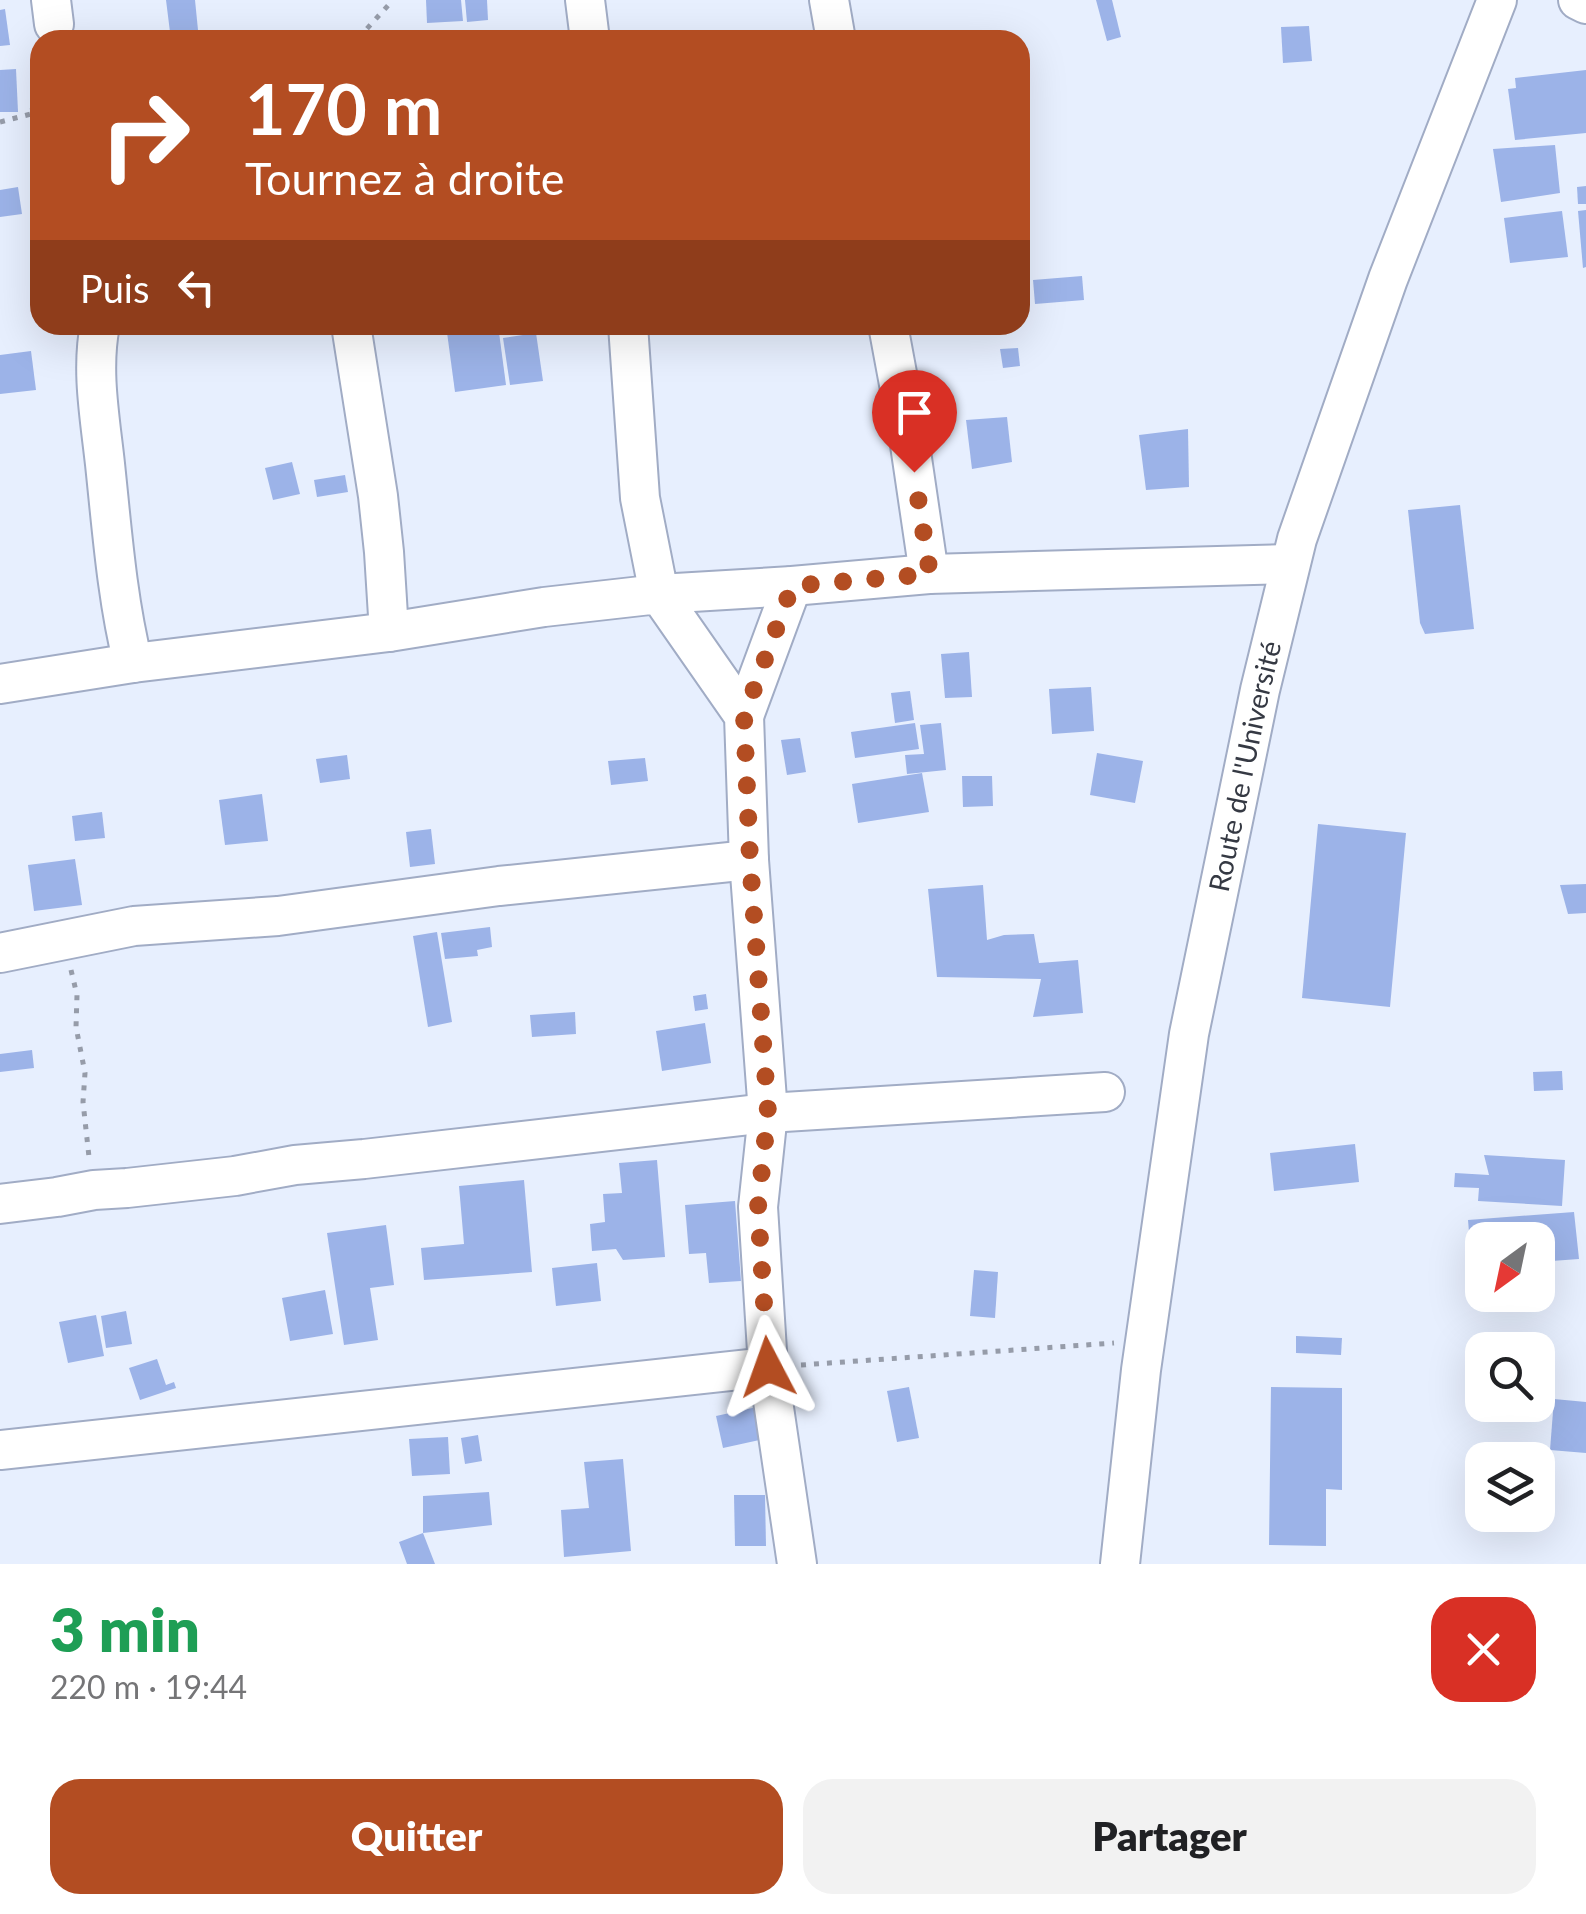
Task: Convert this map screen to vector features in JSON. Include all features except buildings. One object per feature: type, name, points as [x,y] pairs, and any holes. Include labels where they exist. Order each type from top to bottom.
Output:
[{"type":"street","points":[[585,0],[589,30]]},
{"type":"street","points":[[829,0],[834,30]]},
{"type":"street","name":"Route de l'Université","points":[[1120,1564],[1145,1340],[1189,1034],[1290,564],[1388,278],[1496,0]]},
{"type":"street","points":[[1578,0],[1586,4]]},
{"type":"street","points":[[98,335],[99,408],[124,626],[134,663]]},
{"type":"street","points":[[353,335],[378,496],[389,632]]},
{"type":"street","points":[[629,335],[640,498],[659,594],[744,716]]},
{"type":"street","points":[[890,335],[930,574]]},
{"type":"street","points":[[0,684],[659,594],[930,574],[1290,564]]},
{"type":"street","points":[[792,586],[744,716],[768,1112],[758,1207],[768,1367],[798,1564]]},
{"type":"street","points":[[0,952],[134,926],[278,916],[499,886],[750,860]]},
{"type":"street","points":[[0,1204],[235,1176],[295,1165],[768,1112],[1105,1092]]},
{"type":"street","points":[[0,1450],[768,1367]]},
{"type":"path","points":[[366,30],[393,0]]},
{"type":"path","points":[[0,122],[30,114]]},
{"type":"path","points":[[63,939],[77,994],[76,1028],[84,1072],[83,1102],[94,1190]]},
{"type":"path","points":[[768,1367],[1145,1340]]},
{"type":"route","points":[[768,1367],[758,1207],[768,1112],[744,716],[792,586],[930,574],[914,472]]}]
